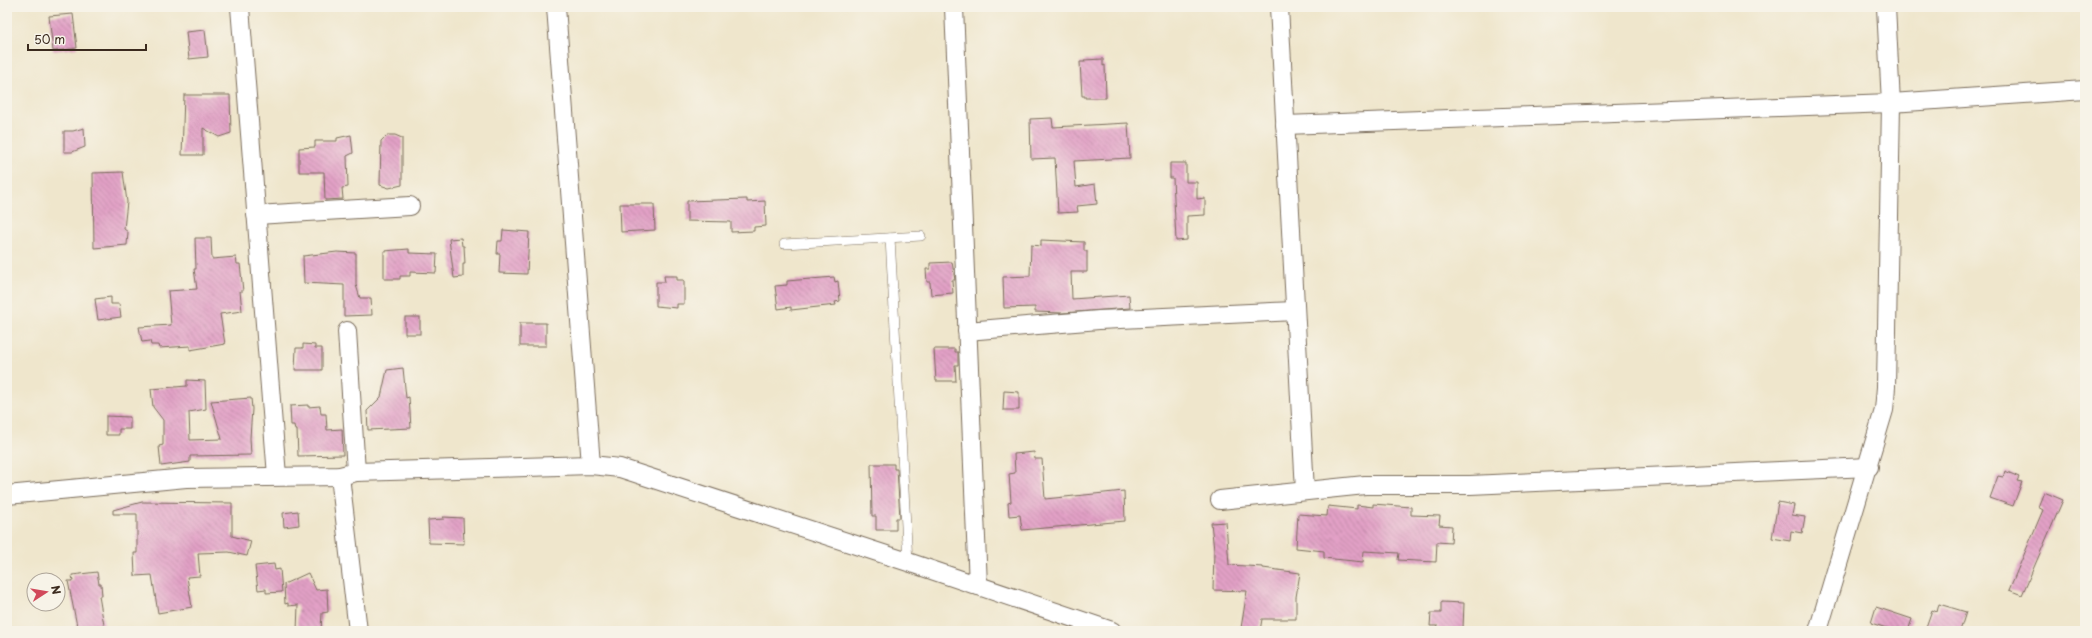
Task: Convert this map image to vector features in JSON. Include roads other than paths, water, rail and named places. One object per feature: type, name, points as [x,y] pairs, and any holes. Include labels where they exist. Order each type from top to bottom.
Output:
[{"type":"street","points":[[240,7],[277,476]]},
{"type":"street","points":[[556,7],[591,465]]},
{"type":"street","points":[[954,7],[978,586]]},
{"type":"street","points":[[1279,7],[1306,492]]},
{"type":"street","points":[[1818,631],[1869,466],[1884,410],[1886,387],[1891,103],[1886,7]]},
{"type":"street","points":[[1285,125],[1891,103],[2085,90]]},
{"type":"street","points":[[256,215],[410,206]]},
{"type":"street","points":[[968,331],[1099,320],[1295,311]]},
{"type":"street","points":[[347,331],[348,474],[358,631]]},
{"type":"street","points":[[7,495],[186,478],[591,465],[620,468],[908,562],[1112,631]]},
{"type":"street","points":[[1220,500],[1365,485],[1470,485],[1869,466]]},
{"type":"lane","points":[[784,244],[921,236]]},
{"type":"lane","points":[[890,238],[908,562]]}]
